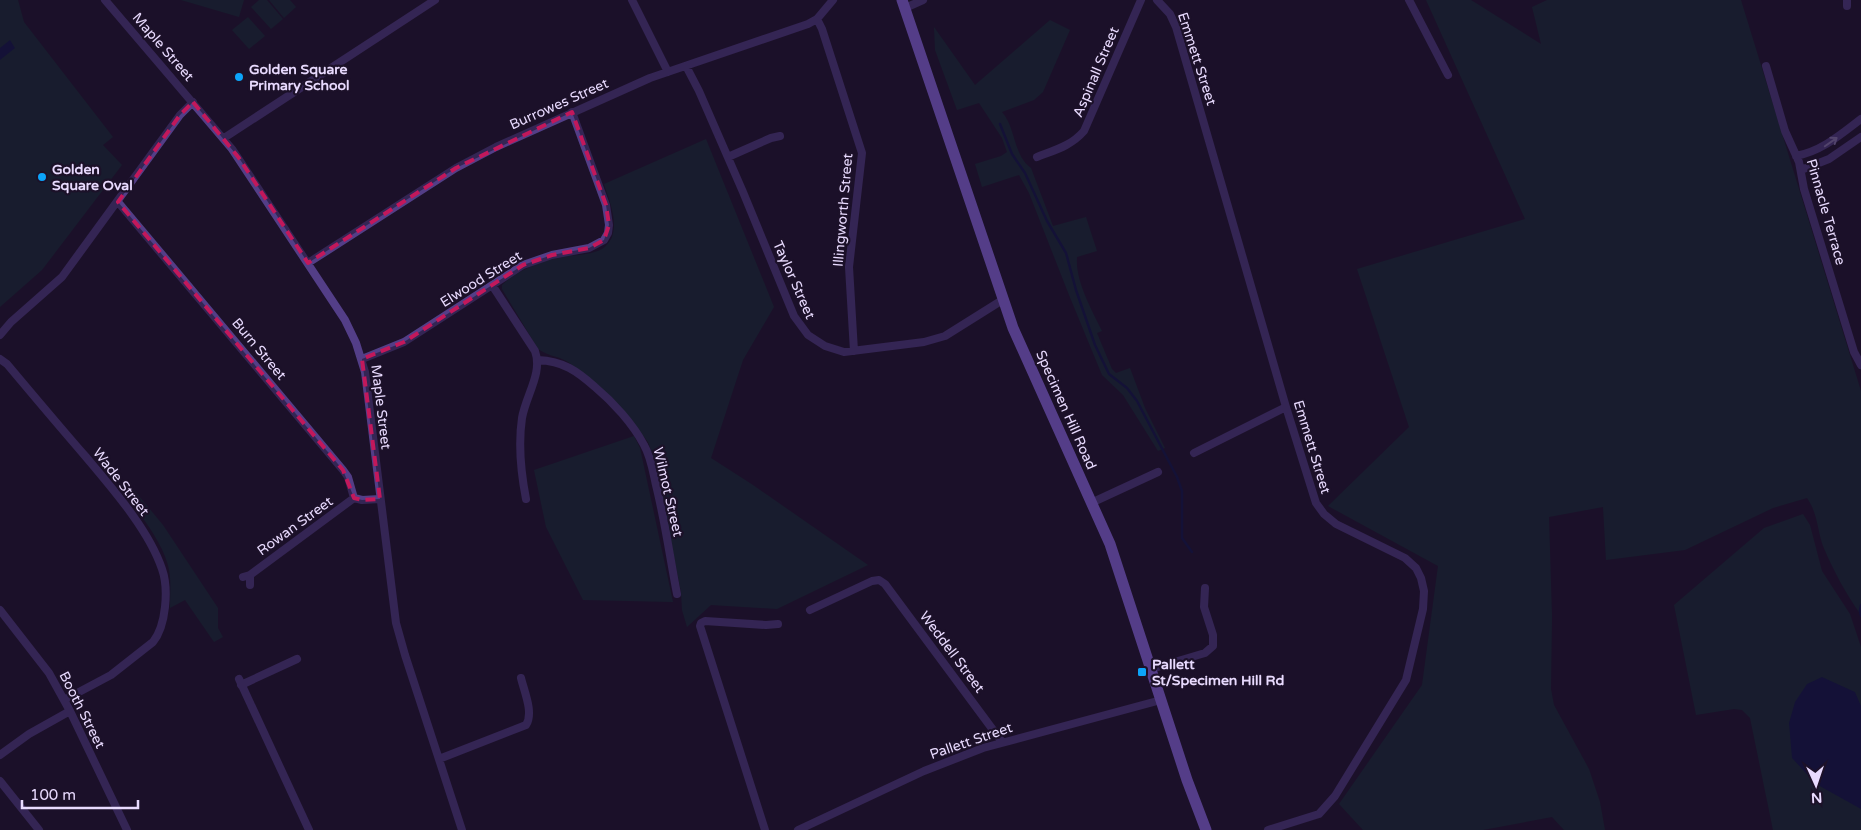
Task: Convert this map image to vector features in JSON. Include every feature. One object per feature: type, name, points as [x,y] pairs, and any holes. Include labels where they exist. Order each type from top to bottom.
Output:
[{"type":"main road","name":"Specimen Hill Road","points":[[903,4],[1026,358],[1115,558],[1187,780],[1206,830]]},
{"type":"street","name":"Maple Street","points":[[105,0],[224,138],[251,176],[351,330],[362,359],[397,628],[462,830]]},
{"type":"street","points":[[224,138],[435,0]]},
{"type":"street","points":[[632,0],[668,72]]},
{"type":"street","name":"Burrowes Street","points":[[308,263],[456,168],[496,147],[572,112],[668,72],[808,24],[816,19],[833,0]]},
{"type":"street","points":[[903,4],[923,0]]},
{"type":"street","name":"Aspinall Street","points":[[1037,157],[1068,145],[1075,141],[1084,131],[1141,0]]},
{"type":"street","name":"Emmett Street","points":[[1157,0],[1170,14],[1176,27],[1316,503],[1324,514],[1336,524],[1405,558],[1416,568],[1424,591],[1423,609],[1406,680],[1335,796],[1319,814],[1268,830]]},
{"type":"street","points":[[1409,0],[1448,75]]},
{"type":"street","name":"Illingworth Street","points":[[816,19],[822,29],[862,153],[849,267],[854,352]]},
{"type":"street","name":"Taylor Street","points":[[686,66],[728,157],[797,323],[808,335],[825,346],[844,352],[937,339],[954,331],[1004,299]]},
{"type":"street","name":"Pinnacle Terrace","points":[[1766,66],[1780,115],[1801,170],[1804,189],[1854,352],[1861,365]]},
{"type":"street","points":[[0,335],[11,322],[62,277],[180,115],[193,102]]},
{"type":"street","name":"Elwood Street","points":[[362,359],[404,342],[523,265],[552,255],[590,248],[597,245],[608,233],[609,225],[606,205],[572,112]]},
{"type":"street","points":[[1796,156],[1814,152],[1827,145],[1861,119]]},
{"type":"street","points":[[728,157],[771,138],[780,136]]},
{"type":"street","points":[[1801,170],[1830,159],[1861,137]]},
{"type":"street","name":"Burn Street","points":[[118,202],[343,470],[348,477],[354,498]]},
{"type":"street","points":[[492,285],[535,351],[538,360],[537,371],[521,427],[521,469],[526,499]]},
{"type":"street","points":[[0,328],[11,322]]},
{"type":"street","name":"Wade Street","points":[[0,351],[7,364],[120,497],[145,535],[158,559],[164,576],[164,614],[158,637],[111,675],[64,700]]},
{"type":"street","name":"Wade Street","points":[[0,359],[7,364]]},
{"type":"street","name":"Wilmot Street","points":[[538,360],[556,362],[586,379],[612,404],[644,444],[660,500],[678,594]]},
{"type":"street","points":[[1194,453],[1286,406]]},
{"type":"street","points":[[1091,503],[1158,472]]},
{"type":"street","points":[[354,498],[362,500],[380,499]]},
{"type":"street","name":"Rowan Street","points":[[250,585],[247,576],[354,498]]},
{"type":"street","name":"Weddell Street","points":[[810,610],[872,581],[878,580],[885,584],[1002,742]]},
{"type":"street","points":[[1152,669],[1210,650],[1214,641],[1204,607],[1205,588]]},
{"type":"street","name":"Booth Street","points":[[0,610],[39,659],[64,700],[127,830]]},
{"type":"street","points":[[765,830],[700,629],[701,623],[705,621],[778,624]]},
{"type":"street","points":[[297,660],[240,682],[309,830]]},
{"type":"street","points":[[439,759],[526,725],[529,712],[521,678]]},
{"type":"street","name":"Pallett Street","points":[[798,830],[924,770],[1002,742],[1161,700]]},
{"type":"street","points":[[0,755],[29,734],[70,712]]},
{"type":"street","points":[[0,781],[39,830]]},
{"type":"highlighted area","points":[[193,102],[239,158],[308,263],[456,168],[572,112],[606,205],[609,225],[604,240],[589,248],[552,255],[523,265],[404,342],[362,359],[380,499],[362,500],[354,498],[343,470],[118,202],[180,115]]},
{"type":"shaded area","points":[[0,0],[18,0],[24,22],[113,137],[103,145],[122,165],[42,270],[0,307]]},
{"type":"shaded area","points":[[181,0],[244,0],[239,17]]},
{"type":"shaded area","points":[[259,0],[267,0],[283,19],[271,29],[251,7]]},
{"type":"shaded area","points":[[269,0],[290,0],[296,7],[284,18]]},
{"type":"shaded area","points":[[1426,0],[1471,0],[1541,44],[1532,7],[1547,0],[1741,0],[1861,391],[1861,615],[1835,573],[1823,546],[1811,504],[1807,498],[1773,508],[1685,550],[1606,560],[1603,507],[1549,517],[1552,616],[1551,689],[1554,705],[1589,769],[1600,802],[1605,830],[1564,830],[1552,817],[1483,830],[1363,830],[1339,804],[1422,685],[1438,566],[1328,506],[1409,427],[1357,269],[1525,219]]},
{"type":"shaded area","points":[[248,17],[265,36],[249,49],[232,30]]},
{"type":"shaded area","points":[[1050,20],[1070,30],[1043,92],[1034,100],[1002,112],[1007,118],[1021,156],[1031,168],[1053,226],[1086,217],[1097,251],[1077,257],[1081,285],[1102,331],[1097,333],[1112,369],[1116,373],[1130,368],[1145,408],[1165,448],[1158,451],[1123,395],[1102,375],[1029,193],[1019,175],[982,187],[975,164],[1001,156],[1007,152],[1002,138],[979,103],[957,110],[935,50],[934,27],[975,85]]},
{"type":"shaded area","points":[[10,40],[15,48],[0,60],[0,48]]},
{"type":"shaded area","points":[[706,139],[774,307],[743,360],[711,458],[868,565],[777,609],[711,605],[687,627],[682,610],[681,592],[655,461],[648,442],[571,364],[538,349],[502,289],[502,285],[525,269],[542,262],[590,253],[604,248],[611,238],[614,224],[604,184]]},
{"type":"shaded area","points":[[634,436],[640,448],[673,602],[583,600],[546,527],[534,470]]},
{"type":"shaded area","points":[[129,484],[163,525],[218,608],[218,628],[223,637],[214,642],[185,600],[170,608],[169,567],[154,534],[121,491]]},
{"type":"shaded area","points":[[1803,514],[1810,525],[1822,571],[1850,614],[1861,647],[1861,830],[1773,830],[1750,718],[1742,710],[1734,709],[1696,715],[1674,605],[1764,528]]},
{"type":"shaded area","points":[[1822,677],[1855,692],[1861,706],[1861,809],[1816,784],[1792,758],[1789,723],[1795,702],[1807,684]]},
{"type":"waterway","points":[[1000,124],[1012,154],[1025,173],[1047,221],[1066,253],[1076,290],[1095,345],[1109,374],[1127,388],[1137,401],[1177,477],[1182,491],[1182,538],[1192,552]]},
{"type":"waterway","points":[[1861,605],[1861,616]]},
{"type":"place","name":"Golden Square Primary School","points":[[239,77]]},
{"type":"place","name":"Golden Square Oval","points":[[42,177]]},
{"type":"place","name":"Pallett St/Specimen Hill Rd","points":[[1142,672]]}]
